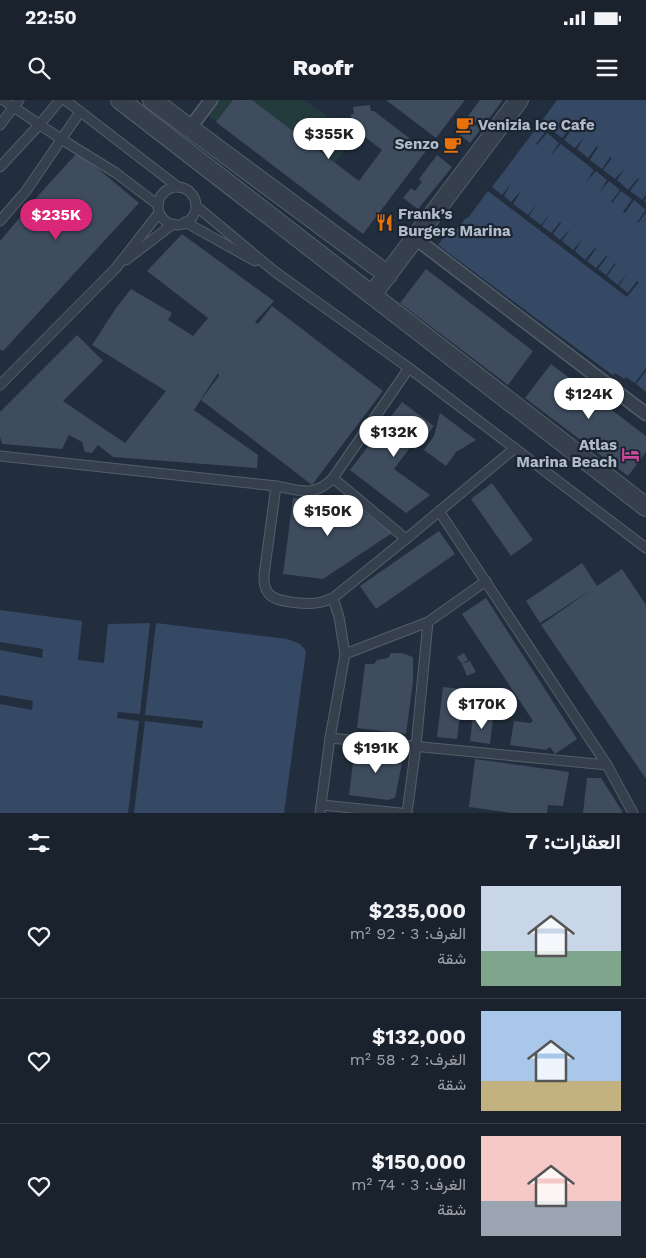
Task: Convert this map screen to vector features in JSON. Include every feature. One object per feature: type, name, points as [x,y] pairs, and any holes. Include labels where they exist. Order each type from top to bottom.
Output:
[{"type":"street","points":[[120,100],[646,507]]},
{"type":"street","points":[[152,100],[388,275]]},
{"type":"street","points":[[190,128],[211,100]]},
{"type":"street","points":[[372,295],[519,100]]},
{"type":"street","points":[[415,238],[646,414]]},
{"type":"lane","points":[[3,100],[16,104],[39,125],[116,173],[159,209],[165,220],[173,224],[180,224],[191,218],[196,206],[195,199],[191,193],[178,187],[65,100]]},
{"type":"lane","points":[[0,167],[60,100]]},
{"type":"lane","points":[[0,125],[16,104]]},
{"type":"lane","points":[[0,221],[26,191],[80,112]]},
{"type":"lane","points":[[116,268],[159,209],[160,198],[171,188],[178,187]]},
{"type":"lane","points":[[196,206],[274,271],[409,368],[646,548]]},
{"type":"lane","points":[[186,222],[274,271]]},
{"type":"lane","points":[[0,384],[116,268],[173,224]]},
{"type":"lane","points":[[0,456],[308,491],[318,490],[333,478],[409,368]]},
{"type":"lane","points":[[276,486],[264,587],[270,595],[278,599],[291,602],[322,602],[333,598],[515,448]]},
{"type":"lane","points":[[333,478],[406,539]]},
{"type":"lane","points":[[439,511],[607,765],[633,813]]},
{"type":"lane","points":[[345,654],[428,622],[486,581]]},
{"type":"lane","points":[[333,598],[339,617],[345,654],[330,738],[321,809],[400,813]]},
{"type":"lane","points":[[407,813],[416,746],[428,622]]},
{"type":"lane","points":[[330,738],[607,765]]},
{"type":"green space","points":[[215,100],[233,100],[216,122],[207,115]]},
{"type":"green space","points":[[252,100],[304,100],[336,123],[347,140],[346,148],[335,163]]},
{"type":"water","points":[[548,100],[646,100],[646,400],[438,245]]},
{"type":"water","points":[[0,610],[82,621],[78,660],[104,663],[108,624],[156,623],[287,639],[300,644],[306,651],[284,813],[0,813]]},
{"type":"pier","points":[[548,100],[557,100],[541,122],[549,128],[558,116],[550,129],[562,138],[571,127],[573,128],[564,140],[575,148],[584,137],[577,149],[588,158],[597,146],[590,160],[602,169],[610,157],[612,158],[603,170],[615,179],[625,168],[617,180],[628,190],[638,178],[630,191],[642,200],[646,195],[644,201],[646,203],[646,210],[634,200],[625,213],[623,212],[632,199],[621,191],[612,203],[620,190],[609,181],[599,193],[607,180],[596,171],[585,183],[594,170],[561,144],[550,156],[559,143],[547,133],[537,145],[545,132],[538,126],[492,187],[502,195],[511,184],[504,196],[511,202],[521,191],[513,204],[528,215],[537,204],[529,216],[541,225],[550,214],[542,226],[551,233],[560,222],[553,234],[560,240],[570,229],[562,241],[573,250],[582,239],[575,251],[585,260],[595,248],[587,261],[596,268],[606,256],[598,269],[606,275],[615,263],[607,276],[618,285],[627,273],[619,286],[628,293],[637,281],[639,282],[627,297],[488,191],[468,218],[457,229],[453,225]]},
{"type":"pier","points":[[646,210],[646,212],[638,223],[637,222]]},
{"type":"pier","points":[[646,368],[646,371],[636,384],[646,392],[646,400],[613,375],[615,373],[624,379],[626,377],[635,383]]},
{"type":"pier","points":[[150,622],[156,623],[145,715],[203,721],[202,728],[145,721],[134,813],[128,813],[139,721],[117,718],[118,712],[140,714]]},
{"type":"pier","points":[[0,642],[43,649],[42,658],[0,650]]},
{"type":"pier","points":[[0,695],[33,701],[32,710],[0,704]]},
{"type":"building","points":[[233,100],[252,100],[359,181],[382,150],[353,128],[351,114],[354,114],[353,107],[370,105],[371,111],[374,111],[426,151],[363,234],[216,122]]},
{"type":"building","points":[[386,100],[465,100],[436,138]]},
{"type":"building","points":[[480,100],[502,101],[483,127],[468,116]]},
{"type":"building","points":[[467,118],[481,129],[470,143],[456,132]]},
{"type":"building","points":[[78,152],[139,203],[3,351],[0,349],[0,241]]},
{"type":"building","points":[[437,155],[452,167],[418,209],[403,198],[411,188],[415,191],[422,182],[419,179]]},
{"type":"building","points":[[182,234],[274,301],[255,322],[258,324],[272,306],[383,391],[312,485],[201,400],[219,376],[218,373],[194,410],[258,455],[257,468],[113,457],[98,445],[92,453],[85,452],[82,442],[69,435],[62,449],[2,444],[0,437],[0,412],[77,335],[103,361],[63,401],[125,443],[166,391],[92,345],[131,289],[172,313],[168,320],[193,336],[208,318],[147,271]]},
{"type":"building","points":[[426,269],[533,351],[508,385],[400,303]]},
{"type":"building","points":[[551,364],[646,436],[646,452],[628,476],[525,398]]},
{"type":"building","points":[[402,402],[434,426],[416,449],[412,445],[394,469],[430,495],[406,513],[350,470]]},
{"type":"building","points":[[440,413],[476,440],[456,452],[446,466],[424,450],[434,436]]},
{"type":"building","points":[[492,483],[533,540],[511,556],[471,499]]},
{"type":"building","points":[[293,498],[351,502],[392,533],[323,579],[283,574]]},
{"type":"building","points":[[439,531],[455,554],[376,609],[360,586]]},
{"type":"building","points":[[582,563],[597,586],[622,569],[646,605],[646,779],[541,625],[591,590],[540,623],[526,601]]},
{"type":"building","points":[[486,598],[577,739],[555,754],[550,747],[546,750],[510,745],[514,721],[530,723],[533,721],[462,614]]},
{"type":"building","points":[[391,653],[402,653],[413,657],[413,682],[406,734],[357,728],[365,664],[374,664],[377,660],[388,658]]},
{"type":"building","points":[[464,653],[468,660],[462,664],[457,657]]},
{"type":"building","points":[[470,661],[476,672],[467,676],[462,664]]},
{"type":"building","points":[[443,687],[463,689],[457,739],[437,737]]},
{"type":"building","points":[[473,715],[493,718],[490,744],[470,741]]},
{"type":"building","points":[[355,747],[404,753],[395,798],[388,800],[349,795]]},
{"type":"building","points":[[475,759],[569,772],[563,806],[548,805],[547,813],[512,813],[469,807]]},
{"type":"building","points":[[587,778],[601,778],[622,813],[583,813]]},
{"type":"place","name":"Venizia Ice Cafe","points":[[464,125]]},
{"type":"place","name":"Senzo","points":[[453,144]]},
{"type":"place","name":"Frank’s Burgers Marina","points":[[384,223]]},
{"type":"place","name":"Atlas Marina Beach","points":[[631,454]]}]
